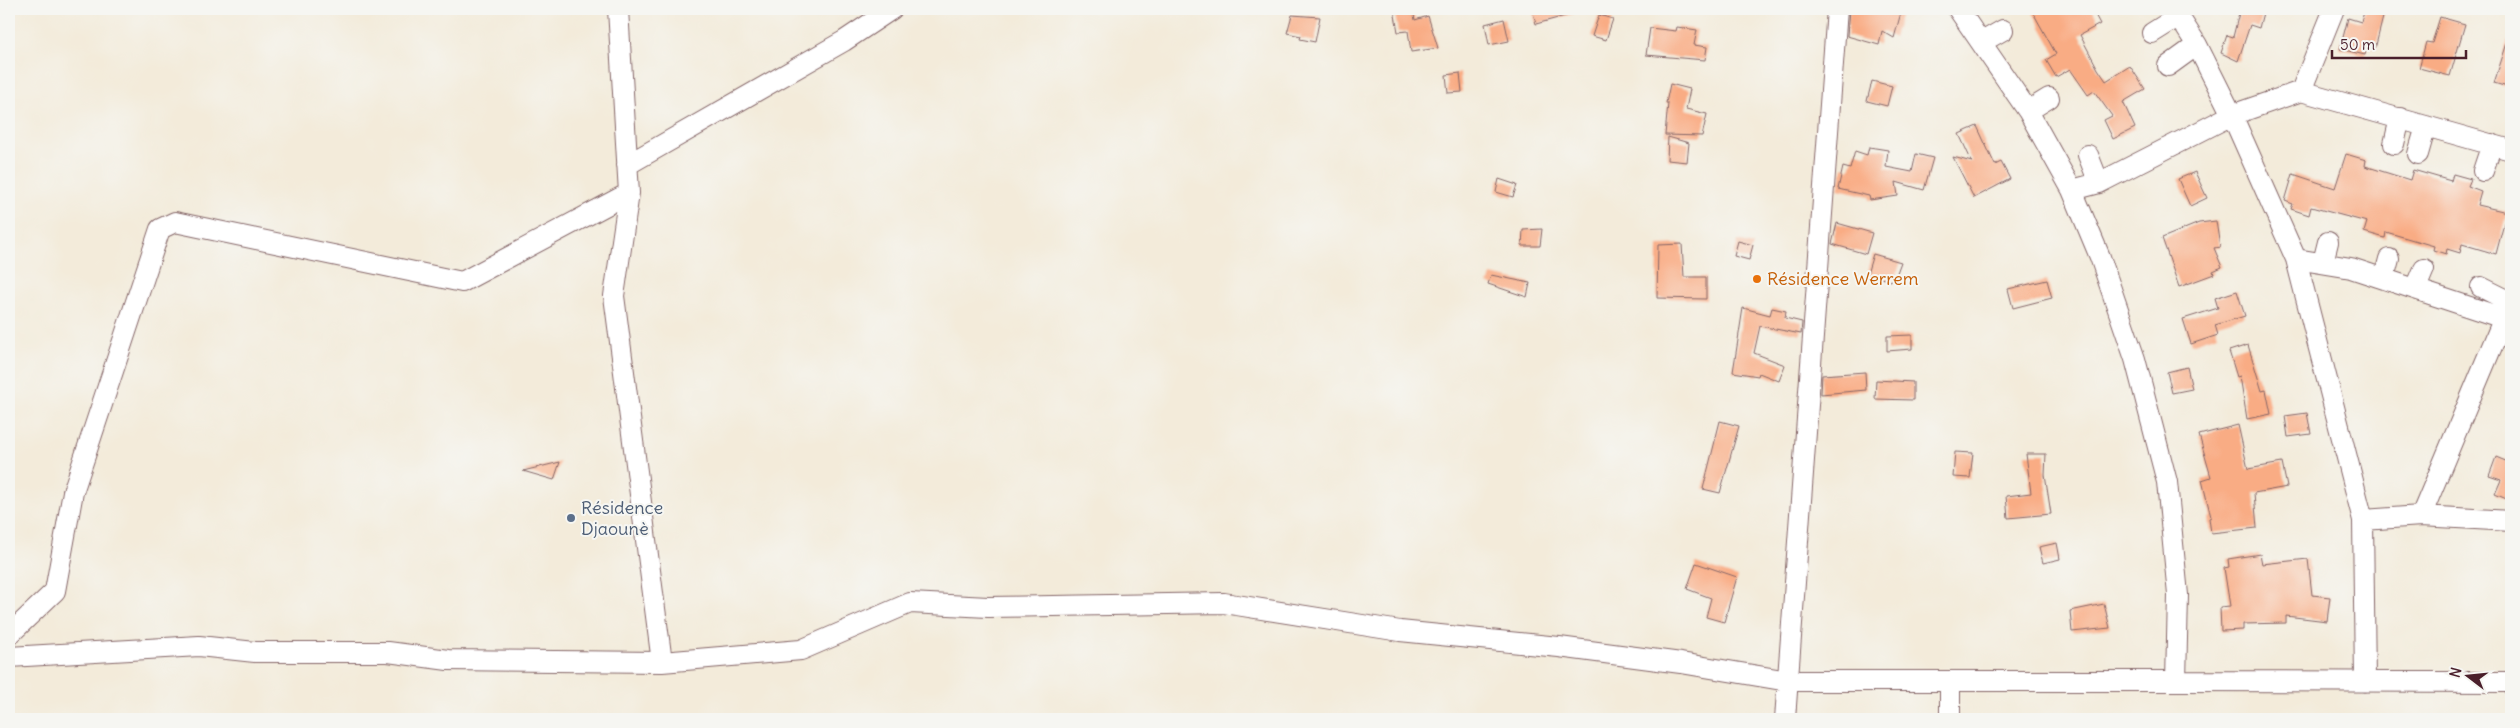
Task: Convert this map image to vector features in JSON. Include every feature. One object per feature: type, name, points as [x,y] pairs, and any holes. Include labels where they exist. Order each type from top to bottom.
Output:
[{"type":"street","points":[[618,9],[629,193],[614,296],[662,662]]},
{"type":"street","points":[[627,165],[844,41],[892,9]]},
{"type":"street","points":[[1785,719],[1837,9]]},
{"type":"street","points":[[1958,9],[2028,111],[2072,190],[2100,257],[2135,359],[2167,482],[2178,596],[2176,682]]},
{"type":"street","points":[[2301,91],[2334,9]]},
{"type":"street","points":[[2152,33],[2176,13],[2197,45],[2232,115],[2296,259],[2363,520],[2365,682]]},
{"type":"street","points":[[1982,42],[2003,30]]},
{"type":"street","points":[[2168,66],[2197,45]]},
{"type":"street","points":[[2072,190],[2099,183],[2232,115],[2301,91],[2502,147],[2483,171]]},
{"type":"street","points":[[2028,111],[2050,98]]},
{"type":"street","points":[[2394,144],[2400,118]]},
{"type":"street","points":[[2418,154],[2426,126]]},
{"type":"street","points":[[2088,155],[2099,183]]},
{"type":"street","points":[[9,635],[55,591],[73,492],[160,229],[175,222],[462,282],[629,193]]},
{"type":"street","points":[[2323,262],[2328,242]]},
{"type":"street","points":[[2296,259],[2323,262],[2352,260],[2386,269],[2416,288],[2508,307]]},
{"type":"street","points":[[2416,288],[2424,269]]},
{"type":"street","points":[[2481,287],[2508,307]]},
{"type":"street","points":[[2421,516],[2508,307]]},
{"type":"street","points":[[2363,520],[2421,516],[2511,522]]},
{"type":"street","points":[[9,657],[199,646],[255,652],[388,652],[448,660],[662,662],[801,650],[910,603],[988,607],[1224,603],[1400,631],[1559,647],[1681,663],[1788,681],[2511,682]]},
{"type":"street","points":[[1950,681],[1950,719]]},
{"type":"building","points":[[1394,9],[1413,9],[1415,20],[1428,16],[1438,48],[1411,52],[1408,31],[1398,32]]},
{"type":"building","points":[[1532,9],[1576,9],[1576,13],[1536,24]]},
{"type":"building","points":[[1849,9],[1902,9],[1894,38],[1882,31],[1879,45],[1847,36]]},
{"type":"building","points":[[2031,9],[2092,9],[2100,24],[2080,35],[2098,69],[2106,81],[2130,66],[2145,89],[2123,102],[2135,128],[2113,139],[2104,120],[2112,116],[2094,91],[2088,95],[2070,69],[2056,77],[2046,60],[2056,54]]},
{"type":"building","points":[[2240,9],[2264,9],[2259,28],[2250,25],[2238,61],[2221,53],[2227,35],[2233,37]]},
{"type":"building","points":[[2365,9],[2385,9],[2375,49],[2367,47],[2365,55],[2340,49],[2348,18],[2361,22]]},
{"type":"building","points":[[1292,15],[1320,17],[1315,42],[1300,39],[1301,36],[1287,33]]},
{"type":"building","points":[[1599,15],[1613,19],[1606,40],[1592,36]]},
{"type":"building","points":[[2440,17],[2465,24],[2450,76],[2419,68],[2426,42],[2432,43]]},
{"type":"building","points":[[1504,19],[1509,41],[1489,45],[1485,24]]},
{"type":"building","points":[[1677,27],[1697,30],[1694,45],[1707,47],[1705,60],[1646,55],[1650,28],[1676,31]]},
{"type":"building","points":[[2508,40],[2511,40],[2511,88],[2494,83]]},
{"type":"building","points":[[1460,73],[1462,92],[1448,93],[1446,75]]},
{"type":"building","points":[[1872,81],[1892,86],[1887,106],[1867,101]]},
{"type":"building","points":[[1670,84],[1690,89],[1686,109],[1707,114],[1702,136],[1665,135],[1668,103],[1666,103]]},
{"type":"building","points":[[1977,126],[1995,165],[2001,162],[2010,179],[1974,198],[1953,157],[1972,162],[1959,134]]},
{"type":"building","points":[[1668,137],[1689,143],[1687,162],[1667,160]]},
{"type":"building","points":[[1869,147],[1888,150],[1886,167],[1912,172],[1916,154],[1933,158],[1924,190],[1896,182],[1898,196],[1870,200],[1869,196],[1838,189],[1843,167],[1850,169],[1855,151],[1867,155]]},
{"type":"building","points":[[2346,154],[2366,160],[2365,166],[2410,180],[2413,170],[2451,181],[2453,174],[2471,179],[2468,186],[2481,191],[2477,205],[2507,212],[2496,254],[2462,244],[2460,253],[2447,249],[2446,254],[2433,250],[2434,246],[2386,232],[2385,238],[2364,232],[2367,222],[2311,207],[2309,215],[2291,209],[2293,204],[2285,201],[2293,174],[2335,188]]},
{"type":"building","points":[[2195,172],[2207,198],[2190,206],[2178,179]]},
{"type":"building","points":[[1499,179],[1517,185],[1513,197],[1496,192]]},
{"type":"building","points":[[2216,221],[2220,247],[2214,248],[2222,267],[2213,271],[2214,274],[2179,287],[2162,238],[2199,223]]},
{"type":"building","points":[[1837,223],[1872,233],[1866,254],[1832,244]]},
{"type":"building","points":[[1542,229],[1540,246],[1522,246],[1523,230]]},
{"type":"building","points":[[1738,241],[1753,245],[1749,260],[1734,256]]},
{"type":"building","points":[[1682,244],[1684,277],[1706,277],[1706,299],[1657,298],[1658,245]]},
{"type":"building","points":[[1873,254],[1901,262],[1895,278],[1892,277],[1891,281],[1867,274]]},
{"type":"building","points":[[1491,275],[1530,283],[1527,297],[1488,284]]},
{"type":"building","points":[[2047,280],[2052,298],[2013,308],[2008,289]]},
{"type":"building","points":[[2237,291],[2245,316],[2215,325],[2218,335],[2191,344],[2183,319],[2218,308],[2215,298]]},
{"type":"building","points":[[1743,308],[1770,315],[1772,308],[1786,311],[1785,318],[1802,322],[1801,334],[1760,326],[1754,353],[1785,365],[1779,381],[1759,373],[1758,376],[1733,372]]},
{"type":"building","points":[[1912,335],[1912,349],[1887,351],[1887,336]]},
{"type":"building","points":[[2248,345],[2262,391],[2266,390],[2271,414],[2247,419],[2240,376],[2237,377],[2229,351]]},
{"type":"building","points":[[2187,367],[2192,389],[2172,393],[2167,372]]},
{"type":"building","points":[[1865,372],[1866,390],[1821,394],[1822,375]]},
{"type":"building","points":[[1876,380],[1913,382],[1913,400],[1875,399]]},
{"type":"building","points":[[2307,413],[2311,434],[2288,437],[2285,416]]},
{"type":"building","points":[[1720,421],[1739,426],[1720,493],[1703,489]]},
{"type":"building","points":[[2238,425],[2248,469],[2282,463],[2287,487],[2254,493],[2257,528],[2211,533],[2209,518],[2211,517],[2202,480],[2211,477],[2199,435]]},
{"type":"building","points":[[1955,452],[1973,453],[1970,478],[1953,477]]},
{"type":"building","points":[[2026,454],[2046,454],[2045,475],[2051,514],[2008,518],[2006,496],[2031,493]]},
{"type":"building","points":[[2510,455],[2511,501],[2495,494],[2501,480],[2489,476],[2496,457],[2508,462]]},
{"type":"building","points":[[560,462],[554,480],[523,471]]},
{"type":"building","points":[[2057,543],[2060,559],[2043,563],[2039,547]]},
{"type":"building","points":[[2260,554],[2262,564],[2308,559],[2312,595],[2330,597],[2327,621],[2286,616],[2286,623],[2243,624],[2243,630],[2221,631],[2220,607],[2230,606],[2224,568],[2229,567],[2228,559]]},
{"type":"building","points":[[1696,563],[1737,577],[1724,622],[1706,617],[1711,598],[1687,589]]},
{"type":"building","points":[[2104,604],[2110,628],[2072,632],[2070,611]]},
{"type":"place","name":"Résidence Werrem","points":[[1757,279]]},
{"type":"place","name":"Résidence Djaounè","points":[[571,518]]}]
